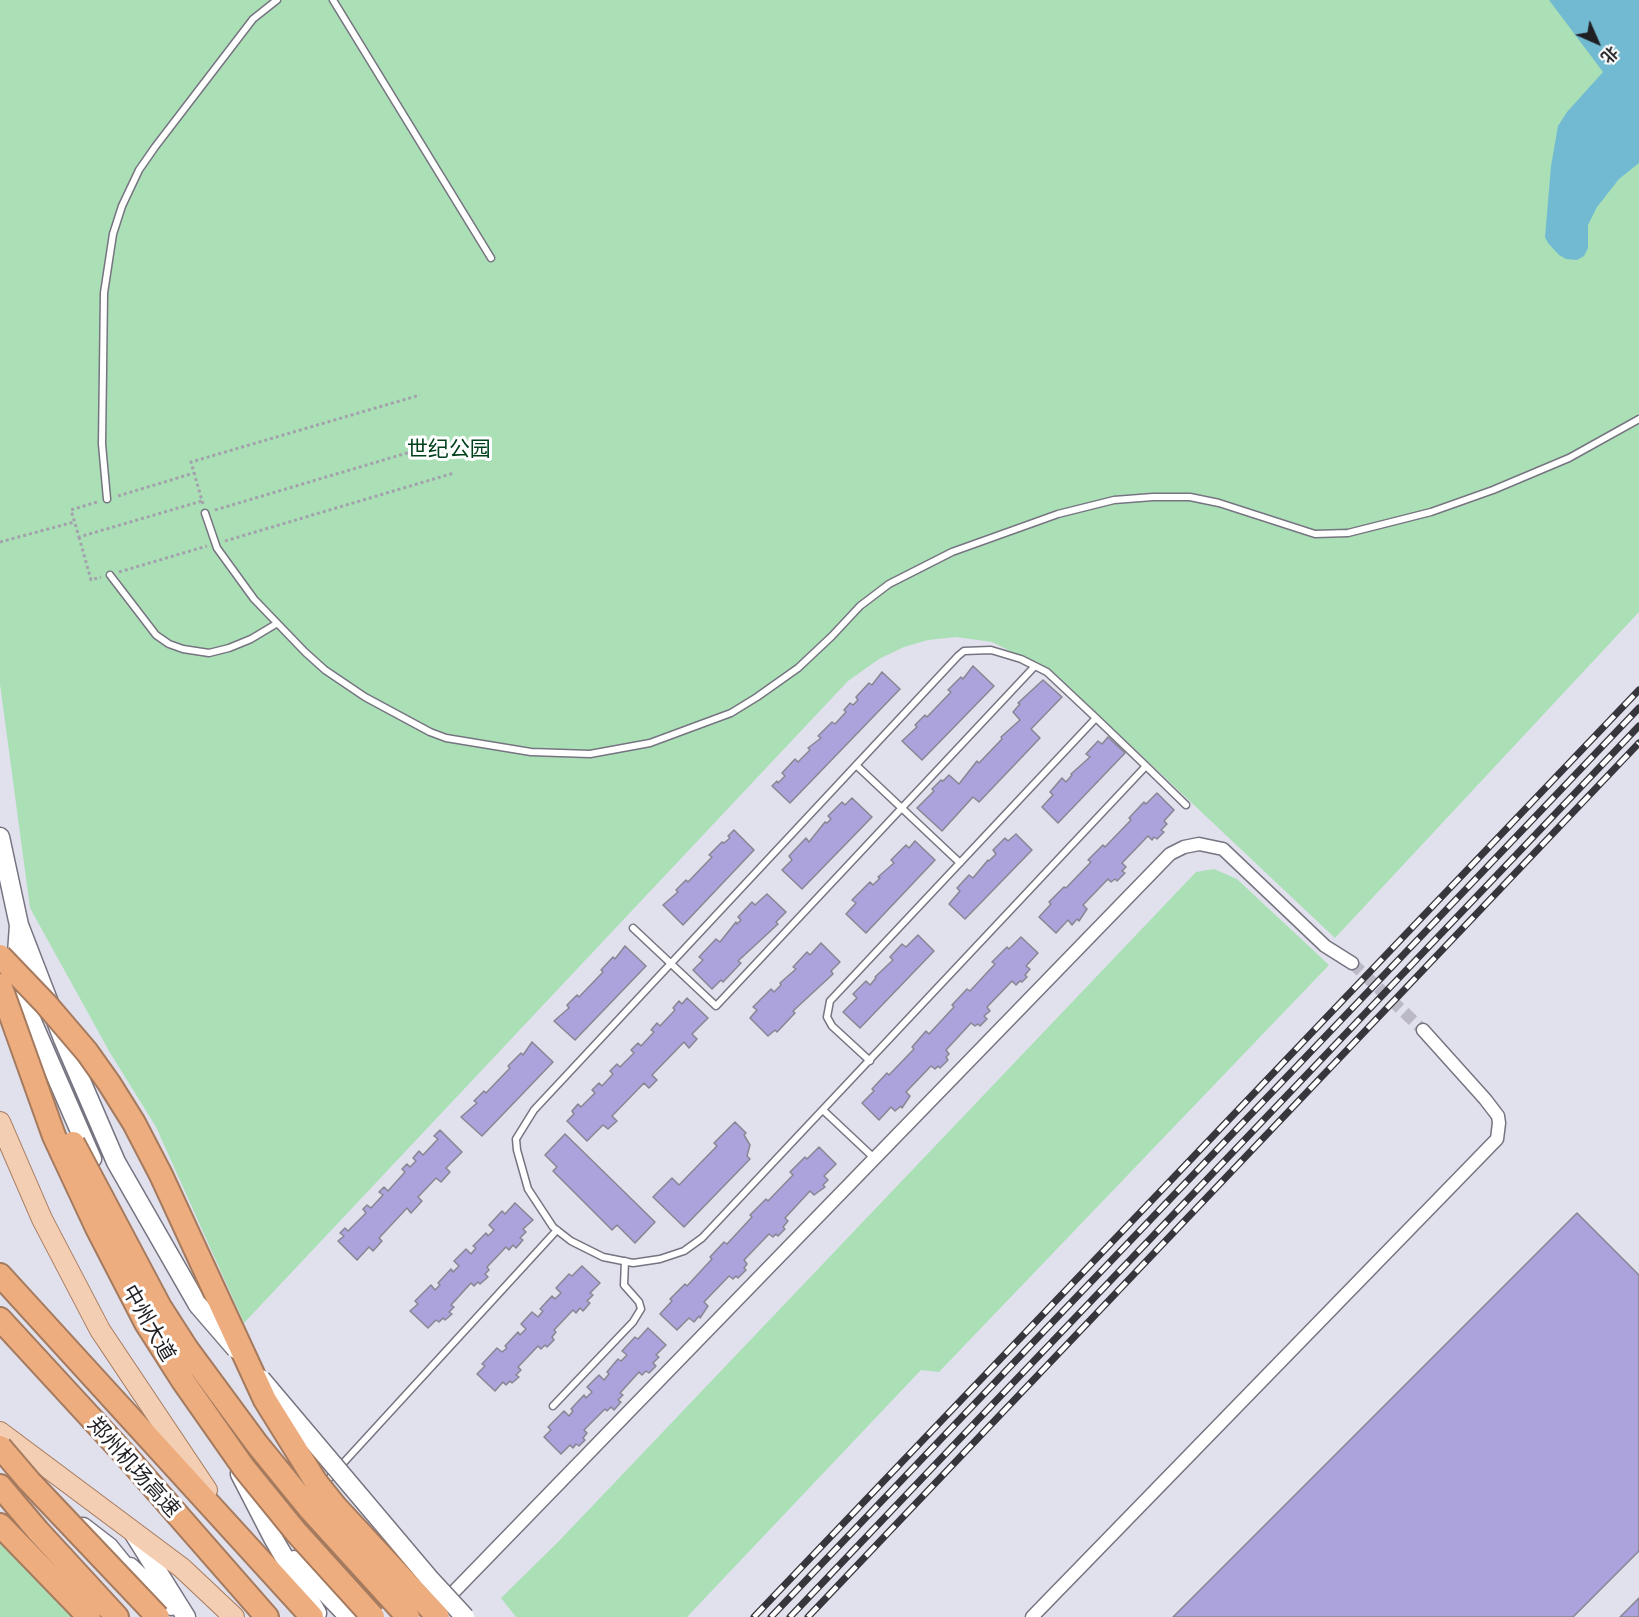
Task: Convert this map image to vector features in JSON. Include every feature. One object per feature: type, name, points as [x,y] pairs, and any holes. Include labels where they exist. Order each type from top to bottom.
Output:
[{"type":"highway","points":[[0,956],[46,1004],[87,1052],[134,1123],[162,1175],[265,1400],[316,1482],[438,1617]]},
{"type":"highway","name":"中州大道","points":[[0,984],[54,1136],[97,1228],[146,1323],[183,1381],[244,1468],[296,1532],[373,1617]]},
{"type":"highway","points":[[32,1072],[65,1128],[160,1307],[186,1350],[309,1508],[408,1617]]},
{"type":"highway","name":"郑州机场高速","points":[[0,1275],[268,1568]]},
{"type":"highway","name":"郑州机场高速","points":[[0,1318],[127,1457],[267,1617]]},
{"type":"highway","points":[[0,1447],[29,1481],[159,1617]]},
{"type":"highway","points":[[0,1486],[117,1617]]},
{"type":"highway","points":[[0,1525],[88,1617]]},
{"type":"highway","name":"中州大道","points":[[268,1568],[312,1617]]},
{"type":"main road","name":"中州大道","points":[[0,1122],[42,1219],[100,1330],[198,1478],[268,1568]]},
{"type":"main road","points":[[0,1432],[182,1568],[234,1617]]},
{"type":"street","points":[[0,837],[19,925],[63,1039],[116,1162],[198,1305],[465,1617]]},
{"type":"street","points":[[429,1617],[1170,854],[1199,843],[1223,849],[1325,946],[1352,963]]},
{"type":"street","points":[[19,925],[15,982],[166,1329],[273,1538],[319,1617]]},
{"type":"street","points":[[1032,1617],[1497,1138],[1499,1123],[1497,1116],[1485,1099],[1423,1030]]},
{"type":"street","points":[[0,1465],[109,1547],[184,1617]]},
{"type":"street","points":[[131,1530],[184,1617]]},
{"type":"street","points":[[273,1538],[349,1617]]},
{"type":"street","points":[[109,1547],[147,1594],[159,1617]]},
{"type":"lane","points":[[107,499],[102,444],[104,293],[116,225],[139,171],[155,147],[253,19],[277,0]]},
{"type":"lane","points":[[333,0],[491,258]]},
{"type":"lane","points":[[205,513],[215,544],[241,583],[276,624],[305,652],[344,684],[388,711],[430,732],[457,740],[531,752],[605,753],[650,743],[731,713],[798,668],[860,606],[889,584],[952,552],[1058,514],[1114,501],[1153,497],[1190,497],[1219,503],[1315,534],[1341,534],[1409,518],[1493,490],[1569,458],[1639,419]]},
{"type":"lane","points":[[110,575],[156,635],[183,649],[209,653],[229,648],[251,639],[276,624]]},
{"type":"lane","points":[[1146,766],[702,1238],[684,1251],[660,1259],[633,1263],[603,1257],[571,1241],[557,1230],[540,1209],[528,1189],[520,1167],[516,1139],[534,1110],[964,651],[991,650],[1047,672],[1096,718],[1146,766],[1186,805]]},
{"type":"lane","points":[[633,928],[716,1006],[1035,666]]},
{"type":"lane","points":[[870,1061],[832,1026],[827,1017],[830,1001],[1096,718]]},
{"type":"lane","points":[[856,765],[960,863]]},
{"type":"lane","points":[[824,1110],[874,1158]]},
{"type":"lane","points":[[317,1492],[557,1230]]},
{"type":"lane","points":[[553,1406],[633,1322],[641,1309],[639,1302],[624,1285],[625,1261]]},
{"type":"lane","points":[[302,1508],[309,1501]]},
{"type":"lane","points":[[273,1538],[295,1516]]},
{"type":"path","points":[[420,395],[191,462],[205,513],[434,445]]},
{"type":"path","points":[[194,473],[71,510],[91,580],[454,473]]},
{"type":"path","points":[[79,537],[202,501]]},
{"type":"path","points":[[0,542],[74,522]]},
{"type":"green space","name":"世纪公园","points":[[0,0],[1639,0],[1639,612],[1335,938],[1054,673],[992,642],[956,637],[928,640],[904,647],[879,659],[848,681],[244,1323],[156,1127],[109,1051],[30,908],[0,684]]},
{"type":"green space","points":[[1214,869],[1237,879],[1329,965],[939,1372],[921,1370],[687,1617],[516,1617],[501,1598],[559,1541],[1196,872]]},
{"type":"green space","points":[[0,1543],[72,1617],[0,1617]]},
{"type":"water","points":[[1549,0],[1639,0],[1639,163],[1619,179],[1597,207],[1588,225],[1588,248],[1584,256],[1577,260],[1566,259],[1559,255],[1545,237],[1551,166],[1558,126],[1567,112],[1603,72]]},
{"type":"building","points":[[973,666],[994,686],[922,760],[902,741],[917,727],[915,725],[925,715],[927,717],[951,692],[948,690],[961,677],[963,679]]},
{"type":"building","points":[[882,672],[900,689],[790,803],[772,786],[785,776],[782,773],[795,759],[798,762],[810,750],[808,748],[821,738],[818,736],[832,722],[835,724],[846,712],[844,710],[850,703],[853,705],[858,700],[856,697],[869,683],[872,685]]},
{"type":"building","points":[[1043,680],[1062,697],[1031,729],[1040,738],[979,802],[973,797],[942,831],[917,808],[934,791],[932,789],[949,775],[959,784],[977,761],[979,763],[1002,739],[1001,737],[1020,720],[1013,712],[1020,704],[1018,703]]},
{"type":"building","points":[[1108,737],[1125,753],[1058,823],[1042,807],[1053,795],[1050,792],[1062,778],[1066,782],[1071,774],[1090,757],[1086,754],[1098,741],[1102,744]]},
{"type":"building","points":[[1157,793],[1174,810],[1164,821],[1167,824],[1161,830],[1164,832],[1157,839],[1154,837],[1152,840],[1148,836],[1122,863],[1126,867],[1122,871],[1125,873],[1117,881],[1115,879],[1111,882],[1108,879],[1083,905],[1087,909],[1079,921],[1077,919],[1072,925],[1068,920],[1056,933],[1039,917],[1051,904],[1049,902],[1091,862],[1088,860],[1103,845],[1105,847],[1131,820],[1129,818],[1144,802],[1146,804]]},
{"type":"building","points":[[852,798],[872,817],[802,889],[782,870],[792,860],[789,856],[806,838],[809,842],[825,822],[831,819],[828,816],[842,802],[845,805]]},
{"type":"building","points":[[734,830],[754,850],[683,925],[663,905],[712,857],[709,855],[722,842],[730,838],[728,836]]},
{"type":"building","points":[[1016,834],[1032,850],[965,919],[949,904],[960,891],[957,888],[969,875],[973,878],[996,854],[993,850],[1005,838],[1008,841]]},
{"type":"building","points":[[915,841],[935,860],[866,933],[846,914],[856,903],[852,900],[870,882],[873,885],[880,878],[878,877],[894,863],[891,860],[906,845],[909,848]]},
{"type":"building","points":[[767,894],[786,912],[776,922],[778,924],[738,961],[741,963],[723,982],[721,980],[712,989],[693,970],[703,960],[699,957],[716,939],[720,942],[736,922],[737,924],[741,920],[738,917],[752,902],[755,905]]},
{"type":"building","points":[[918,935],[934,951],[860,1028],[843,1012],[857,998],[853,994],[866,981],[870,985],[893,960],[890,957],[902,944],[906,947]]},
{"type":"building","points":[[1021,937],[1038,953],[1026,966],[1030,969],[1025,975],[1027,977],[1016,985],[1012,981],[987,1007],[990,1011],[984,1016],[987,1019],[980,1026],[971,1023],[946,1050],[949,1054],[946,1057],[948,1060],[940,1068],[938,1066],[935,1069],[931,1066],[906,1092],[910,1096],[902,1108],[901,1106],[895,1111],[891,1107],[879,1120],[862,1103],[874,1091],[872,1089],[914,1049],[912,1047],[926,1031],[929,1034],[967,989],[970,991],[995,964],[992,962]]},
{"type":"building","points":[[821,943],[840,962],[831,971],[833,974],[793,1011],[795,1013],[777,1032],[775,1030],[768,1036],[750,1018],[757,1010],[753,1007],[771,989],[774,992],[781,985],[780,983],[796,969],[793,967],[807,952],[810,955]]},
{"type":"building","points":[[625,946],[646,966],[575,1040],[554,1021],[569,1008],[567,1005],[577,995],[579,997]]},
{"type":"building","points":[[687,998],[708,1018],[692,1034],[697,1039],[689,1048],[684,1042],[652,1075],[657,1080],[649,1088],[644,1083],[612,1116],[617,1121],[608,1129],[603,1125],[587,1141],[567,1121],[574,1114],[572,1111],[578,1104],[581,1107],[595,1093],[592,1090],[599,1083],[602,1086],[613,1074],[610,1071],[617,1064],[620,1067],[634,1053],[631,1050],[638,1043],[641,1046],[654,1032],[651,1030],[657,1023],[660,1026],[675,1010],[673,1008],[679,1001],[682,1004]]},
{"type":"building","points":[[532,1042],[553,1062],[482,1136],[461,1117],[477,1103],[474,1101],[484,1091],[486,1093],[510,1068],[508,1066],[521,1053],[523,1055]]},
{"type":"building","points":[[735,1122],[746,1133],[744,1135],[750,1145],[747,1156],[750,1159],[684,1227],[653,1197],[672,1178],[679,1185],[717,1146],[714,1143]]},
{"type":"building","points":[[440,1130],[462,1152],[446,1168],[450,1172],[441,1182],[436,1178],[418,1197],[422,1201],[411,1213],[407,1208],[379,1238],[382,1241],[373,1251],[369,1247],[357,1260],[338,1241],[344,1236],[340,1233],[345,1228],[348,1231],[366,1213],[363,1209],[367,1205],[371,1208],[383,1195],[379,1192],[384,1187],[388,1191],[405,1172],[402,1169],[407,1164],[410,1167],[416,1161],[413,1158],[419,1151],[423,1155],[438,1139],[434,1136]]},
{"type":"building","points":[[565,1134],[655,1222],[635,1243],[617,1225],[612,1230],[553,1171],[557,1167],[545,1155]]},
{"type":"building","points":[[819,1147],[836,1164],[824,1176],[828,1180],[823,1185],[825,1187],[814,1195],[810,1191],[785,1218],[788,1221],[783,1227],[785,1229],[778,1236],[776,1234],[773,1237],[769,1234],[744,1260],[747,1264],[744,1268],[746,1270],[738,1278],[736,1276],[733,1279],[729,1276],[704,1302],[708,1306],[700,1318],[699,1316],[694,1322],[689,1318],[677,1330],[660,1314],[672,1301],[670,1299],[685,1284],[687,1286],[724,1242],[727,1244],[752,1217],[750,1215],[766,1199],[768,1201],[793,1175],[790,1172]]},
{"type":"building","points":[[515,1203],[533,1220],[523,1229],[526,1232],[520,1238],[523,1240],[516,1248],[513,1245],[509,1250],[506,1247],[487,1267],[489,1270],[485,1274],[488,1277],[480,1284],[478,1282],[474,1286],[471,1283],[451,1305],[454,1307],[449,1312],[452,1314],[445,1320],[443,1318],[439,1322],[436,1320],[428,1328],[410,1311],[418,1304],[415,1301],[431,1285],[435,1290],[440,1285],[438,1283],[451,1269],[453,1272],[459,1266],[454,1261],[466,1249],[471,1254],[476,1248],[473,1246],[486,1233],[488,1236],[494,1230],[489,1225],[502,1211],[505,1214]]},
{"type":"building","points":[[1577,1213],[1639,1275],[1639,1551],[1573,1617],[1173,1617]]},
{"type":"building","points":[[582,1266],[600,1283],[590,1293],[593,1295],[587,1301],[590,1303],[583,1311],[580,1308],[576,1313],[573,1310],[554,1330],[556,1332],[552,1337],[554,1340],[547,1347],[545,1345],[541,1349],[538,1346],[518,1367],[521,1370],[516,1375],[519,1377],[506,1385],[503,1382],[495,1391],[477,1374],[485,1366],[482,1364],[497,1348],[502,1352],[507,1348],[505,1346],[518,1332],[520,1335],[526,1329],[521,1324],[532,1312],[538,1317],[543,1311],[540,1309],[552,1296],[555,1299],[561,1293],[556,1288],[569,1274],[572,1276]]},
{"type":"building","points":[[648,1328],[666,1345],[656,1355],[659,1357],[653,1363],[656,1366],[649,1373],[646,1371],[642,1375],[639,1372],[620,1393],[623,1395],[618,1400],[621,1402],[614,1410],[611,1407],[607,1411],[605,1409],[584,1430],[587,1433],[583,1438],[585,1440],[573,1448],[570,1445],[561,1454],[544,1437],[551,1430],[548,1427],[564,1411],[569,1416],[573,1411],[571,1409],[584,1395],[586,1398],[592,1392],[587,1387],[599,1375],[604,1380],[609,1374],[607,1372],[618,1359],[621,1361],[627,1355],[622,1351],[635,1337],[638,1339]]},
{"type":"building","points":[[1639,1598],[1639,1617],[1620,1617]]},
{"type":"tunnel","points":[[1352,963],[1423,1030]]},
{"type":"railway","points":[[754,1617],[1639,690]]},
{"type":"railway","points":[[771,1617],[1639,708]]},
{"type":"railway","points":[[790,1617],[1639,726]]},
{"type":"railway","points":[[808,1617],[1639,743]]}]
